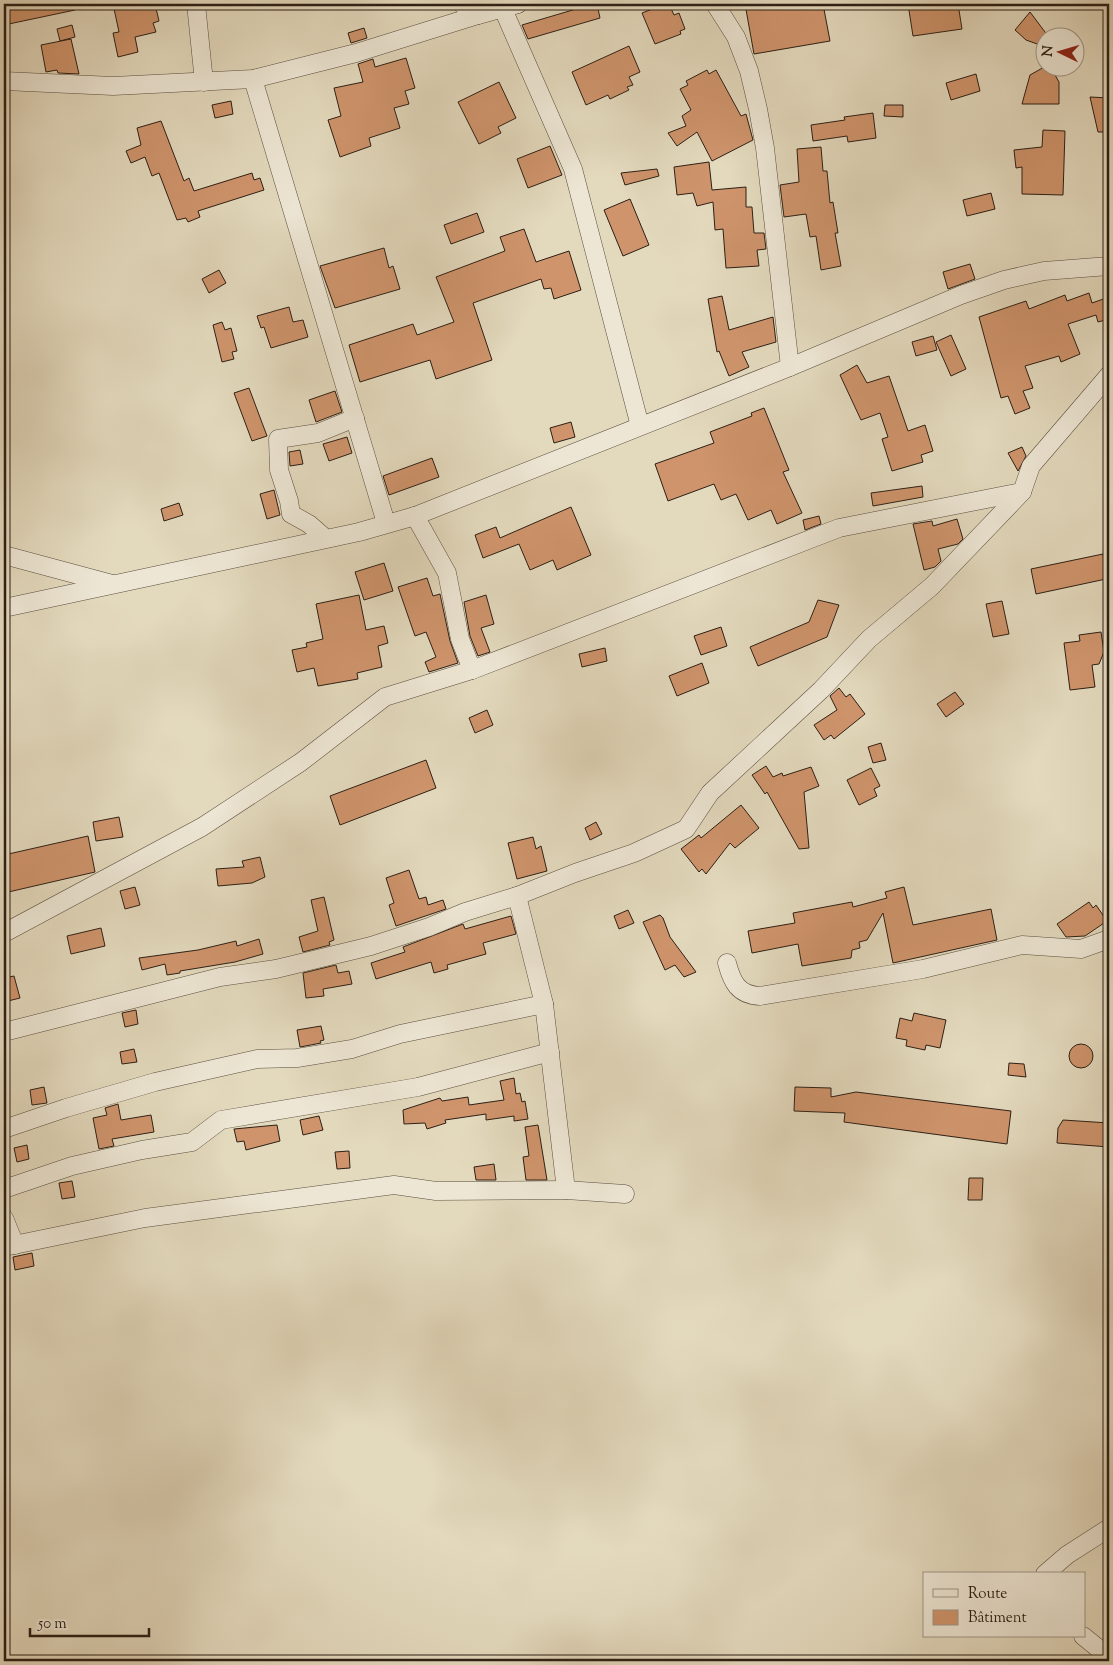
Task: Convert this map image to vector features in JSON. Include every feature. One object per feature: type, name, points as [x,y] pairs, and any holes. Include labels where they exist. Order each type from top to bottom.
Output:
[{"type":"street","points":[[196,4],[204,82]]},
{"type":"street","points":[[462,4],[478,15]]},
{"type":"street","points":[[716,4],[736,37],[749,71],[758,109],[765,148],[790,367]]},
{"type":"street","points":[[4,80],[113,86],[253,79],[356,53],[510,6],[573,168],[640,426]]},
{"type":"street","points":[[253,79],[386,524]]},
{"type":"street","points":[[4,608],[359,532],[415,516],[790,367],[961,295],[1004,280],[1044,271],[1109,266]]},
{"type":"street","points":[[4,1032],[220,977],[276,969],[371,946],[517,896],[575,872],[634,853],[686,829],[710,793],[821,690],[869,639],[932,586],[1022,492],[1031,466],[1109,375]]},
{"type":"street","points":[[325,538],[309,524],[291,514],[289,500],[279,470],[278,440],[318,433],[355,418]]},
{"type":"street","points":[[4,933],[202,827],[301,762],[385,697],[472,670],[839,528],[1022,492]]},
{"type":"street","points":[[415,516],[447,573],[460,639],[472,670]]},
{"type":"street","points":[[4,555],[115,584]]},
{"type":"street","points":[[517,896],[544,1004],[566,1190]]},
{"type":"street","points":[[727,963],[734,984],[749,996],[760,996],[923,969],[1022,945],[1080,949],[1109,939]]},
{"type":"street","points":[[4,1129],[66,1108],[155,1082],[256,1059],[297,1058],[352,1048],[400,1034],[544,1004]]},
{"type":"street","points":[[4,1189],[72,1166],[142,1150],[192,1142],[221,1120],[418,1087],[550,1052]]},
{"type":"street","points":[[4,1218],[9,1246],[146,1218],[394,1185],[436,1190],[566,1190],[625,1194]]},
{"type":"street","points":[[1047,1572],[1068,1555],[1109,1528]]},
{"type":"street","points":[[1085,1638],[1109,1658]]},
{"type":"building","points":[[26,4],[75,4],[75,10],[4,25],[4,8]]},
{"type":"building","points":[[113,4],[155,4],[159,21],[153,23],[156,32],[135,37],[138,52],[118,57],[113,33],[119,32]]},
{"type":"building","points":[[597,4],[600,18],[528,39],[522,25]]},
{"type":"building","points":[[669,4],[674,15],[679,13],[685,29],[680,31],[681,34],[655,44],[642,13]]},
{"type":"building","points":[[745,4],[823,4],[830,41],[754,54]]},
{"type":"building","points":[[908,4],[958,4],[962,29],[913,36]]},
{"type":"building","points":[[1030,12],[1042,28],[1036,28],[1036,44],[1026,40],[1015,30]]},
{"type":"building","points":[[72,25],[75,37],[60,41],[57,29]]},
{"type":"building","points":[[364,28],[367,38],[351,43],[348,33]]},
{"type":"building","points":[[71,39],[79,74],[58,73],[57,70],[46,72],[41,45]]},
{"type":"building","points":[[629,46],[640,72],[629,77],[633,85],[627,87],[629,90],[610,99],[608,95],[586,105],[572,72]]},
{"type":"building","points":[[406,58],[415,88],[405,91],[409,104],[394,108],[400,128],[369,138],[371,146],[340,157],[328,120],[341,116],[334,88],[363,82],[358,64],[373,59],[375,67]]},
{"type":"building","points":[[707,70],[709,74],[716,70],[741,116],[746,114],[753,140],[712,161],[697,132],[677,146],[668,133],[686,126],[682,116],[691,110],[680,89],[688,85],[686,81]]},
{"type":"building","points":[[1036,72],[1036,78],[1057,78],[1059,82],[1059,104],[1022,104],[1030,75]]},
{"type":"building","points":[[976,74],[980,91],[951,100],[946,83]]},
{"type":"building","points":[[499,82],[516,118],[498,127],[501,133],[479,144],[458,102]]},
{"type":"building","points":[[1090,97],[1109,98],[1109,132],[1098,132]]},
{"type":"building","points":[[231,101],[233,114],[215,118],[212,105]]},
{"type":"building","points":[[885,105],[903,105],[903,117],[884,116]]},
{"type":"building","points":[[873,113],[876,138],[848,142],[847,136],[813,141],[811,125],[845,120],[844,117]]},
{"type":"building","points":[[161,121],[184,181],[189,178],[194,191],[252,173],[254,180],[260,178],[264,190],[198,211],[200,217],[188,222],[186,218],[177,220],[159,173],[152,176],[145,157],[131,163],[126,151],[141,145],[137,128]]},
{"type":"building","points":[[1043,130],[1065,131],[1063,195],[1022,194],[1022,167],[1016,168],[1014,150],[1042,147]]},
{"type":"building","points":[[550,146],[562,175],[528,188],[517,159]]},
{"type":"building","points":[[821,147],[823,171],[827,171],[830,203],[833,202],[838,233],[835,233],[841,266],[821,270],[816,236],[810,237],[806,214],[784,217],[780,185],[799,182],[797,149]]},
{"type":"building","points":[[709,162],[712,190],[746,187],[746,207],[752,207],[754,233],[764,233],[766,249],[757,250],[759,266],[726,268],[723,229],[715,230],[713,202],[697,206],[693,193],[677,195],[674,167]]},
{"type":"building","points":[[657,169],[659,176],[625,185],[621,173]]},
{"type":"building","points":[[991,193],[995,209],[967,216],[963,200]]},
{"type":"building","points":[[630,199],[649,245],[623,256],[604,210]]},
{"type":"building","points":[[477,213],[484,232],[451,244],[444,225]]},
{"type":"building","points":[[524,229],[536,262],[569,251],[581,290],[554,299],[551,288],[544,289],[541,279],[473,303],[492,360],[436,379],[430,360],[360,382],[349,345],[413,324],[417,335],[454,322],[436,277],[505,251],[500,237]]},
{"type":"building","points":[[384,248],[389,268],[393,266],[400,289],[335,308],[320,266]]},
{"type":"building","points":[[970,264],[975,279],[948,289],[943,272]]},
{"type":"building","points":[[219,270],[226,283],[209,293],[202,279]]},
{"type":"building","points":[[1089,293],[1092,303],[1109,297],[1109,319],[1098,322],[1096,315],[1068,324],[1080,354],[1061,362],[1059,356],[1025,366],[1033,388],[1023,391],[1030,408],[1015,414],[1008,396],[1001,398],[979,317],[1026,301],[1029,309],[1065,295],[1067,301]]},
{"type":"building","points":[[722,296],[729,330],[773,317],[776,342],[742,352],[749,367],[729,376],[719,351],[717,352],[708,299]]},
{"type":"building","points":[[289,307],[293,322],[303,320],[308,337],[271,348],[264,327],[261,328],[257,316]]},
{"type":"building","points":[[222,322],[225,330],[231,328],[237,351],[232,352],[234,359],[222,362],[213,325]]},
{"type":"building","points":[[951,335],[966,369],[951,376],[936,342]]},
{"type":"building","points":[[933,336],[937,350],[916,356],[912,342]]},
{"type":"building","points":[[857,365],[867,383],[889,376],[908,431],[925,425],[933,451],[921,455],[923,462],[892,471],[882,439],[888,437],[880,413],[861,420],[840,375]]},
{"type":"building","points":[[249,388],[267,436],[252,441],[234,393]]},
{"type":"building","points":[[335,391],[342,412],[316,422],[309,400]]},
{"type":"building","points":[[764,408],[789,470],[783,472],[802,513],[777,524],[771,510],[748,520],[736,494],[721,500],[714,484],[668,501],[655,464],[714,443],[710,432],[752,416],[751,413]]},
{"type":"building","points":[[571,422],[575,437],[554,443],[550,428]]},
{"type":"building","points":[[347,437],[352,453],[329,461],[323,444]]},
{"type":"building","points":[[1022,447],[1026,456],[1018,471],[1008,453]]},
{"type":"building","points":[[300,450],[303,464],[290,466],[289,452]]},
{"type":"building","points":[[432,458],[439,477],[389,495],[383,476]]},
{"type":"building","points":[[922,486],[923,497],[873,506],[871,493]]},
{"type":"building","points":[[274,490],[280,515],[267,519],[260,494]]},
{"type":"building","points":[[179,503],[183,515],[164,521],[161,509]]},
{"type":"building","points":[[571,507],[591,555],[557,570],[553,560],[530,570],[519,544],[483,558],[475,535],[496,527],[500,538]]},
{"type":"building","points":[[819,516],[821,524],[805,530],[803,520]]},
{"type":"building","points":[[957,519],[963,539],[958,544],[938,549],[941,561],[935,567],[924,570],[913,524],[932,521],[933,526]]},
{"type":"building","points":[[1103,554],[1106,579],[1036,594],[1031,569]]},
{"type":"building","points":[[384,563],[393,591],[364,600],[355,572]]},
{"type":"building","points":[[427,578],[433,596],[440,594],[450,641],[458,663],[429,672],[425,662],[436,657],[426,632],[415,636],[398,587]]},
{"type":"building","points":[[359,595],[366,630],[384,626],[388,643],[378,646],[382,667],[357,673],[358,679],[318,686],[314,668],[297,672],[292,650],[307,647],[306,643],[323,639],[316,604]]},
{"type":"building","points":[[486,595],[494,624],[481,628],[490,652],[478,656],[470,636],[464,602]]},
{"type":"building","points":[[818,600],[839,605],[827,637],[758,666],[750,647],[809,622]]},
{"type":"building","points":[[1002,601],[1009,634],[993,637],[986,604]]},
{"type":"building","points":[[721,627],[727,646],[701,655],[694,636]]},
{"type":"building","points":[[1101,632],[1104,652],[1099,664],[1092,665],[1095,687],[1070,690],[1064,643],[1080,641],[1079,635]]},
{"type":"building","points":[[605,648],[607,661],[582,667],[579,654]]},
{"type":"building","points":[[702,663],[709,683],[677,696],[669,676]]},
{"type":"building","points":[[839,688],[846,697],[850,694],[865,714],[834,739],[831,735],[824,740],[814,725],[837,710],[830,696]]},
{"type":"building","points":[[955,692],[964,704],[946,717],[937,704]]},
{"type":"building","points":[[487,710],[493,725],[475,733],[469,718]]},
{"type":"building","points":[[881,743],[886,760],[873,763],[868,747]]},
{"type":"building","points":[[426,760],[436,788],[340,825],[330,796]]},
{"type":"building","points":[[766,766],[773,777],[782,773],[783,776],[811,767],[819,786],[804,792],[809,848],[799,849],[767,792],[765,794],[752,775]]},
{"type":"building","points":[[871,768],[880,786],[874,789],[877,796],[859,805],[847,780]]},
{"type":"building","points":[[741,805],[759,828],[735,848],[730,843],[706,874],[702,869],[699,872],[681,849],[699,835],[701,838]]},
{"type":"building","points":[[119,817],[123,837],[96,841],[93,822]]},
{"type":"building","points":[[596,822],[602,834],[590,840],[585,828]]},
{"type":"building","points":[[88,836],[95,872],[4,893],[4,855]]},
{"type":"building","points":[[533,837],[536,849],[541,846],[547,871],[517,879],[508,843]]},
{"type":"building","points":[[260,857],[265,877],[252,883],[218,886],[216,869],[244,867],[242,861]]},
{"type":"building","points":[[409,870],[419,899],[426,897],[428,905],[443,900],[446,909],[396,926],[389,905],[394,903],[386,878]]},
{"type":"building","points":[[135,887],[140,905],[125,909],[120,891]]},
{"type":"building","points":[[904,887],[913,925],[991,909],[997,940],[893,963],[883,913],[867,940],[859,942],[860,948],[852,950],[851,958],[802,966],[798,944],[752,953],[748,931],[795,923],[793,913],[852,902],[853,907],[887,898],[885,892]]},
{"type":"building","points":[[324,897],[334,940],[329,942],[330,945],[303,952],[299,937],[318,931],[311,900]]},
{"type":"building","points":[[1089,902],[1093,908],[1096,905],[1107,921],[1085,936],[1066,937],[1057,924]]},
{"type":"building","points":[[628,910],[634,923],[619,929],[614,916]]},
{"type":"building","points":[[660,915],[670,937],[696,972],[684,977],[675,965],[665,970],[643,922]]},
{"type":"building","points":[[511,916],[516,934],[483,943],[486,954],[447,965],[448,969],[434,973],[431,962],[376,979],[371,963],[405,952],[403,947],[463,924],[465,929]]},
{"type":"building","points":[[101,928],[105,946],[71,954],[67,936]]},
{"type":"building","points":[[259,939],[263,954],[235,962],[180,971],[180,973],[167,975],[165,964],[142,970],[139,958],[198,950],[236,941],[237,946]]},
{"type":"building","points":[[336,965],[338,973],[349,971],[352,984],[323,989],[324,996],[306,998],[303,973]]},
{"type":"building","points":[[14,976],[20,998],[4,1002],[4,978]]},
{"type":"building","points":[[136,1010],[138,1024],[125,1027],[122,1013]]},
{"type":"building","points":[[914,1013],[946,1020],[940,1048],[926,1045],[925,1050],[906,1046],[907,1040],[896,1038],[900,1018],[912,1021]]},
{"type":"building","points":[[321,1026],[324,1040],[320,1041],[321,1043],[300,1047],[297,1030]]},
{"type":"building","points":[[1081,1044],[1089,1048],[1093,1056],[1089,1064],[1081,1068],[1073,1064],[1069,1056],[1073,1048]]},
{"type":"building","points":[[134,1049],[137,1062],[122,1064],[120,1052]]},
{"type":"building","points":[[1009,1063],[1024,1064],[1026,1077],[1008,1075]]},
{"type":"building","points":[[514,1078],[516,1094],[520,1093],[522,1102],[525,1101],[528,1119],[514,1121],[514,1116],[486,1120],[486,1114],[445,1120],[446,1123],[427,1129],[425,1123],[404,1124],[403,1110],[440,1098],[442,1101],[468,1097],[469,1105],[504,1100],[500,1081]]},
{"type":"building","points":[[44,1087],[47,1103],[32,1105],[30,1090]]},
{"type":"building","points":[[795,1087],[831,1088],[831,1097],[856,1092],[1011,1111],[1007,1144],[844,1122],[845,1113],[794,1111]]},
{"type":"building","points":[[118,1104],[121,1120],[151,1115],[154,1132],[112,1139],[114,1146],[99,1149],[93,1118],[107,1115],[105,1108]]},
{"type":"building","points":[[319,1116],[323,1130],[303,1135],[300,1120]]},
{"type":"building","points":[[1063,1120],[1109,1123],[1109,1147],[1057,1143],[1058,1128]]},
{"type":"building","points":[[277,1125],[280,1141],[246,1150],[244,1141],[237,1142],[234,1129]]},
{"type":"building","points":[[538,1125],[547,1180],[526,1180],[523,1157],[529,1156],[525,1127]]},
{"type":"building","points":[[27,1145],[29,1159],[17,1162],[14,1148]]},
{"type":"building","points":[[349,1151],[350,1168],[337,1169],[335,1152]]},
{"type":"building","points":[[494,1164],[496,1180],[476,1180],[474,1167]]},
{"type":"building","points":[[969,1178],[983,1178],[982,1200],[968,1200]]},
{"type":"building","points":[[72,1181],[75,1197],[62,1199],[59,1183]]},
{"type":"building","points":[[32,1253],[34,1266],[15,1270],[13,1257]]}]
